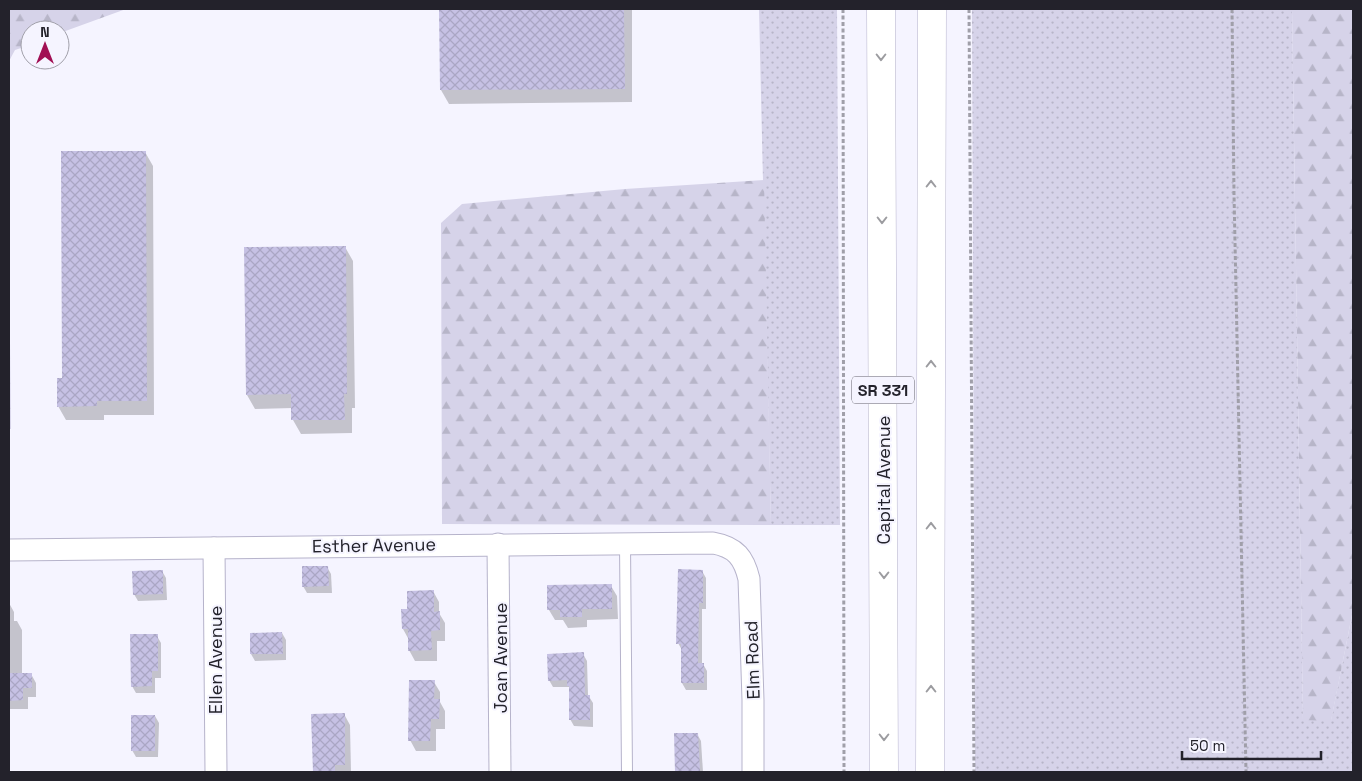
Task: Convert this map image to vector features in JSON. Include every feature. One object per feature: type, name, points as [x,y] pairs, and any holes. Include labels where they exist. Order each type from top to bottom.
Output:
[{"type":"highway","name":"Capital Avenue","points":[[881,9],[884,772]]},
{"type":"highway","name":"SR 331","points":[[930,772],[932,9]]},
{"type":"street","name":"Esther Avenue","points":[[9,550],[713,543],[723,544],[736,552]]},
{"type":"street","name":"Joan Avenue","points":[[498,544],[500,772]]},
{"type":"street","name":"Ellen Avenue","points":[[214,548],[216,772]]},
{"type":"street","name":"Elm Road","points":[[736,552],[745,564],[749,579],[753,772]]},
{"type":"lane","points":[[625,544],[627,772]]},
{"type":"path","points":[[843,9],[844,772]]},
{"type":"path","points":[[970,9],[974,772]]},
{"type":"path","points":[[1232,9],[1234,204],[1246,772]]},
{"type":"green space","points":[[9,9],[126,9],[70,29],[70,20],[20,20],[20,48],[15,50],[9,61]]},
{"type":"green space","points":[[759,9],[837,9],[840,525],[771,525]]},
{"type":"green space","points":[[972,9],[1292,9],[1303,720],[1331,720],[1353,610],[1353,772],[975,772]]},
{"type":"green space","points":[[1292,9],[1353,9],[1353,610],[1331,721],[1303,720]]},
{"type":"green space","points":[[764,180],[771,525],[442,524],[441,223],[462,204],[625,189]]},
{"type":"green space","points":[[9,253],[11,429],[9,429]]},
{"type":"building","points":[[439,9],[624,9],[625,89],[440,90]]},
{"type":"building","points":[[61,151],[146,151],[147,401],[97,401],[97,406],[57,407],[57,378],[62,378]]},
{"type":"building","points":[[346,246],[347,394],[344,394],[345,420],[291,420],[291,394],[246,395],[244,247]]},
{"type":"building","points":[[302,566],[328,566],[329,586],[302,587]]},
{"type":"building","points":[[678,569],[703,570],[703,603],[699,603],[698,663],[704,663],[704,683],[681,683],[681,644],[676,644]]},
{"type":"building","points":[[163,570],[163,594],[133,595],[132,571]]},
{"type":"building","points":[[612,584],[612,609],[582,609],[582,617],[560,617],[560,610],[547,610],[547,585]]},
{"type":"building","points":[[434,590],[434,612],[440,611],[440,630],[431,631],[432,650],[408,651],[408,629],[402,629],[401,609],[407,609],[407,591]]},
{"type":"building","points":[[282,632],[283,654],[250,654],[250,633]]},
{"type":"building","points":[[130,634],[158,634],[158,671],[152,671],[152,686],[131,687]]},
{"type":"building","points":[[584,652],[585,695],[590,695],[590,720],[569,720],[569,686],[567,686],[567,680],[548,681],[547,654]]},
{"type":"building","points":[[9,673],[32,673],[32,688],[23,688],[23,700],[9,701]]},
{"type":"building","points":[[409,680],[435,680],[434,699],[440,699],[439,719],[431,719],[430,741],[408,741]]},
{"type":"building","points":[[345,713],[345,765],[335,765],[335,772],[313,772],[311,714]]},
{"type":"building","points":[[131,715],[155,715],[155,751],[131,751]]},
{"type":"building","points":[[674,733],[698,733],[700,771],[675,772]]}]
